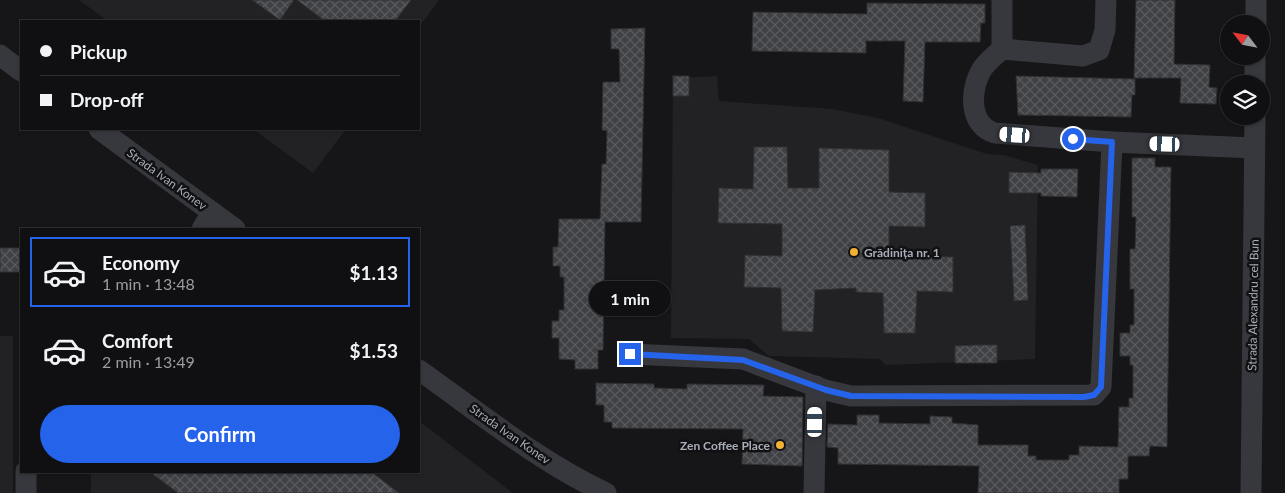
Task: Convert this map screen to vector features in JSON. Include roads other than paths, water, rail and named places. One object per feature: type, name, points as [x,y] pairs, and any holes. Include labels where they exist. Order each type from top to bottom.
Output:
[{"type":"street","points":[[1002,0],[1002,49],[983,69],[978,80],[974,107],[978,122],[982,128],[995,133],[1112,142],[1254,148]]},
{"type":"street","points":[[1002,49],[1083,56],[1099,50],[1105,30],[1106,0]]},
{"type":"street","points":[[1256,0],[1256,15]]},
{"type":"street","points":[[0,55],[20,70]]},
{"type":"street","name":"Strada Alexandru cel Bun","points":[[1250,493],[1255,125]]},
{"type":"street","name":"Strada Ivan Konev","points":[[100,130],[207,220],[232,228]]},
{"type":"street","points":[[630,354],[743,360],[838,394],[851,396],[1084,397],[1094,395],[1101,387],[1112,142]]},
{"type":"street","name":"Strada Ivan Konev","points":[[420,371],[537,455],[577,479],[606,493]]},
{"type":"street","points":[[814,493],[816,386]]},
{"type":"street","points":[[26,473],[26,493]]},
{"type":"place","name":"Grădinița nr. 1","points":[[854,252]]},
{"type":"place","name":"Zen Coffee Place","points":[[780,445]]}]
